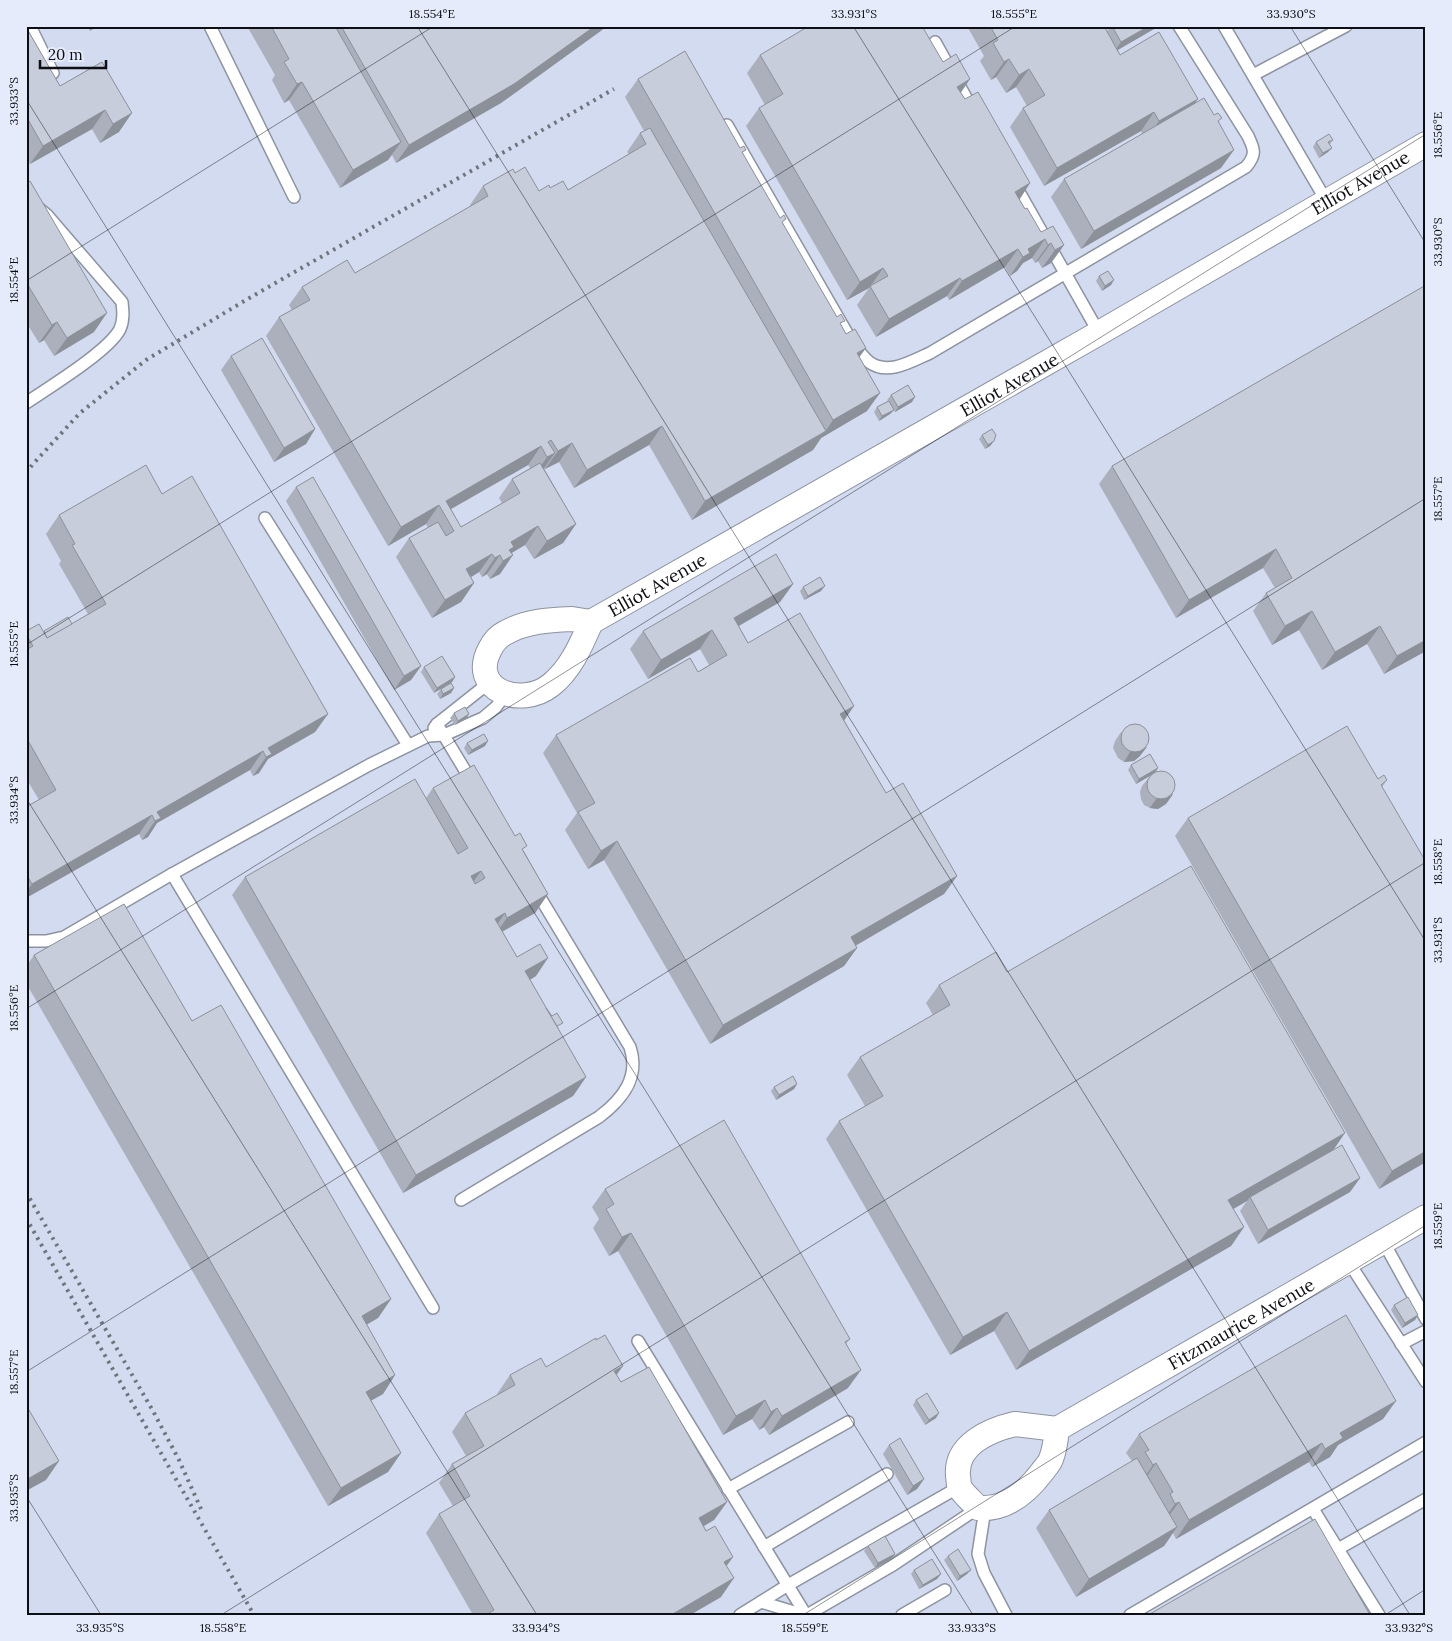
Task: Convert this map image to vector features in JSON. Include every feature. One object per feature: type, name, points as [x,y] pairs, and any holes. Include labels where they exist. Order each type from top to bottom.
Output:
[{"type":"street","name":"Elliot Avenue","points":[[591,622],[1099,333],[1426,144]]},
{"type":"street","points":[[572,619],[591,622],[576,655],[564,672],[551,685],[539,693],[527,696],[498,688],[485,671],[486,656],[493,644],[504,633],[523,625],[542,621],[572,619]]},
{"type":"street","name":"Fitzmaurice Avenue","points":[[1057,1429],[1426,1217]]},
{"type":"street","points":[[1015,1424],[1057,1429],[1051,1460],[1033,1484],[1020,1496],[995,1507],[982,1508],[960,1487],[957,1468],[962,1455],[970,1445],[985,1435],[998,1428],[1015,1424]]},
{"type":"lane","points":[[30,26],[53,73]]},
{"type":"lane","points":[[210,26],[294,198]]},
{"type":"lane","points":[[727,125],[855,348],[870,363],[885,368],[899,366],[930,353],[1246,167],[1252,159],[1254,149],[1248,136],[1179,26]]},
{"type":"lane","points":[[1224,26],[1327,202]]},
{"type":"lane","points":[[1253,75],[1346,26]]},
{"type":"lane","points":[[935,42],[978,119]]},
{"type":"lane","points":[[1007,171],[1099,333]]},
{"type":"lane","points":[[26,198],[47,215],[122,302],[124,314],[120,328],[110,342],[26,404]]},
{"type":"lane","points":[[265,518],[408,745]]},
{"type":"lane","points":[[428,736],[437,724],[498,688]]},
{"type":"lane","points":[[26,941],[46,941],[64,938],[172,874],[369,765],[428,736],[444,735],[483,718],[496,707],[498,688]]},
{"type":"lane","points":[[437,724],[479,794]]},
{"type":"lane","points":[[172,874],[434,1308]]},
{"type":"lane","points":[[461,1200],[610,1109],[619,1099],[633,1074],[634,1058],[630,1047],[530,878]]},
{"type":"lane","points":[[1383,1241],[1426,1319]]},
{"type":"lane","points":[[1348,1262],[1426,1382]]},
{"type":"lane","points":[[1401,1344],[1426,1331]]},
{"type":"lane","points":[[638,1341],[806,1615]]},
{"type":"lane","points":[[728,1488],[848,1422]]},
{"type":"lane","points":[[1130,1615],[1426,1442]]},
{"type":"lane","points":[[764,1546],[887,1474]]},
{"type":"lane","points":[[740,1615],[960,1487]]},
{"type":"lane","points":[[1338,1549],[1426,1499]]},
{"type":"lane","points":[[761,1602],[806,1615],[893,1565],[982,1508]]},
{"type":"lane","points":[[982,1508],[978,1554],[984,1573],[1006,1615]]},
{"type":"lane","points":[[1313,1509],[1379,1615]]},
{"type":"lane","points":[[902,1615],[945,1590]]},
{"type":"shaded area","points":[[26,26],[1426,26],[1426,1615],[26,1615]]},
{"type":"building","points":[[271,26],[335,26],[401,142],[353,170],[302,82],[297,84],[284,62],[289,59]]},
{"type":"building","points":[[341,26],[595,26],[514,84],[409,145]]},
{"type":"building","points":[[809,26],[922,26],[943,62],[956,54],[970,79],[957,87],[965,99],[978,92],[1030,183],[1015,192],[1041,232],[1053,226],[1064,245],[1055,250],[1051,243],[1048,245],[1045,239],[1028,249],[1030,253],[1023,257],[1018,249],[962,281],[960,278],[889,319],[870,286],[888,276],[883,268],[860,282],[759,108],[783,94],[760,55]]},
{"type":"building","points":[[990,26],[1104,26],[1120,55],[1159,32],[1198,99],[1159,121],[1154,112],[1057,168],[1023,108],[1045,95],[1029,69],[1019,75],[1009,59],[1004,62],[993,43],[998,40]]},
{"type":"building","points":[[1112,26],[1149,26],[1121,42]]},
{"type":"building","points":[[26,27],[60,86],[102,62],[132,113],[113,124],[105,110],[43,146],[26,116]]},
{"type":"building","points":[[685,51],[740,148],[744,146],[746,150],[742,152],[780,218],[784,215],[786,219],[782,222],[837,317],[841,314],[845,321],[840,323],[846,334],[855,329],[866,348],[857,353],[880,393],[833,420],[638,79]]},
{"type":"building","points":[[1204,98],[1214,115],[1218,113],[1222,118],[1218,121],[1234,150],[1094,231],[1064,179]]},
{"type":"building","points":[[650,128],[826,431],[705,501],[662,426],[587,470],[572,443],[558,451],[551,440],[548,442],[555,453],[547,457],[541,446],[446,501],[461,527],[520,493],[512,479],[540,463],[576,524],[547,541],[538,526],[511,542],[514,547],[509,550],[513,555],[503,561],[500,555],[495,558],[492,554],[466,569],[474,583],[445,600],[409,538],[438,522],[446,536],[454,531],[439,505],[401,527],[279,317],[310,300],[302,287],[347,260],[355,273],[488,196],[483,186],[513,169],[515,173],[525,167],[539,191],[549,185],[550,188],[563,181],[568,190],[646,144],[640,133]]},
{"type":"building","points":[[1329,134],[1333,140],[1328,142],[1332,148],[1323,153],[1316,142]]},
{"type":"building","points":[[30,181],[107,313],[67,338],[57,322],[52,325],[26,282],[26,183]]},
{"type":"building","points":[[1108,271],[1114,280],[1105,286],[1099,276]]},
{"type":"building","points":[[1426,285],[1426,640],[1397,656],[1380,626],[1335,652],[1312,611],[1285,626],[1266,593],[1292,578],[1276,549],[1189,600],[1112,466]]},
{"type":"building","points":[[262,338],[315,429],[284,448],[231,356]]},
{"type":"building","points":[[908,385],[915,397],[898,407],[891,395]]},
{"type":"building","points":[[889,401],[894,410],[882,416],[877,407]]},
{"type":"building","points":[[992,429],[996,435],[994,441],[988,445],[982,435]]},
{"type":"building","points":[[146,465],[162,494],[192,476],[328,714],[268,748],[272,754],[266,757],[263,751],[157,812],[161,818],[155,821],[152,815],[32,884],[26,874],[26,807],[56,790],[26,737],[26,650],[33,646],[26,631],[39,624],[47,638],[106,604],[72,545],[75,544],[59,515]]},
{"type":"building","points":[[313,477],[421,666],[404,676],[296,487]]},
{"type":"building","points":[[776,554],[793,584],[734,618],[748,643],[800,613],[854,706],[840,714],[886,793],[903,783],[957,876],[851,937],[857,948],[723,1025],[617,841],[601,851],[578,812],[595,803],[556,735],[690,658],[698,672],[727,655],[712,630],[661,660],[643,631]]},
{"type":"building","points":[[820,577],[825,586],[808,596],[803,587]]},
{"type":"building","points":[[68,617],[72,624],[47,638],[44,631]]},
{"type":"building","points":[[442,656],[455,677],[437,688],[424,667]]},
{"type":"building","points":[[451,683],[454,688],[443,694],[441,689]]},
{"type":"building","points":[[465,707],[469,714],[458,721],[454,713]]},
{"type":"building","points":[[1135,724],[1145,728],[1149,738],[1145,748],[1135,752],[1125,748],[1121,738],[1125,728]]},
{"type":"building","points":[[1347,726],[1378,779],[1384,775],[1387,780],[1381,785],[1426,862],[1426,1151],[1392,1171],[1188,818]]},
{"type":"building","points":[[484,734],[488,741],[472,750],[467,743]]},
{"type":"building","points":[[1150,754],[1158,768],[1139,779],[1131,765]]},
{"type":"building","points":[[474,765],[515,836],[520,833],[527,846],[522,849],[548,894],[507,918],[505,913],[495,919],[517,957],[540,944],[548,958],[525,971],[586,1077],[416,1175],[245,877],[415,779],[458,854],[468,848],[433,788]],"holes":[[[481,871],[485,878],[475,884],[471,876]]]},
{"type":"building","points":[[1161,771],[1171,775],[1175,785],[1171,795],[1161,799],[1151,795],[1147,785],[1151,775]]},
{"type":"building","points":[[1191,866],[1345,1133],[1228,1200],[1244,1227],[1029,1351],[1007,1312],[963,1337],[839,1121],[883,1096],[860,1057],[950,1005],[939,985],[996,952],[1007,972]]},
{"type":"building","points":[[124,904],[192,1021],[221,1005],[391,1299],[362,1316],[395,1375],[366,1392],[401,1453],[341,1488],[34,955]]},
{"type":"building","points":[[546,1008],[552,1016],[557,1013],[563,1023],[557,1026]]},
{"type":"building","points":[[793,1076],[797,1084],[779,1095],[774,1087]]},
{"type":"building","points":[[724,1120],[850,1339],[845,1342],[861,1370],[782,1416],[777,1408],[771,1412],[765,1400],[736,1416],[631,1233],[622,1237],[606,1209],[614,1204],[605,1189]]},
{"type":"building","points":[[1342,1145],[1360,1178],[1268,1230],[1250,1197]]},
{"type":"building","points":[[1408,1297],[1418,1315],[1405,1323],[1394,1305]]},
{"type":"building","points":[[1346,1315],[1396,1401],[1340,1433],[1343,1438],[1325,1449],[1322,1443],[1189,1520],[1179,1502],[1175,1504],[1170,1494],[1173,1492],[1156,1463],[1153,1465],[1145,1452],[1149,1450],[1139,1434]]},
{"type":"building","points":[[605,1335],[623,1366],[614,1371],[621,1382],[649,1367],[727,1502],[699,1518],[706,1531],[715,1526],[733,1557],[724,1562],[734,1578],[671,1615],[486,1615],[494,1610],[439,1514],[470,1496],[452,1464],[484,1446],[465,1413],[515,1385],[510,1375],[541,1358],[546,1367],[596,1338],[596,1340]]},
{"type":"building","points":[[927,1393],[939,1413],[929,1420],[916,1400]]},
{"type":"building","points":[[26,1405],[59,1461],[26,1480]]},
{"type":"building","points":[[900,1438],[924,1479],[913,1486],[889,1445]]},
{"type":"building","points":[[1137,1458],[1177,1527],[1089,1579],[1049,1510]]},
{"type":"building","points":[[1315,1519],[1370,1615],[1148,1615]]},
{"type":"building","points":[[885,1536],[895,1554],[878,1563],[868,1546]]},
{"type":"building","points":[[958,1549],[971,1570],[960,1576],[948,1556]]},
{"type":"building","points":[[932,1559],[941,1574],[923,1585],[914,1570]]},
{"type":"railway","points":[[26,473],[80,413],[146,360],[251,297],[614,89]]},
{"type":"railway","points":[[26,1192],[153,1411],[179,1460],[201,1509]]},
{"type":"railway","points":[[26,1218],[254,1615]]}]
